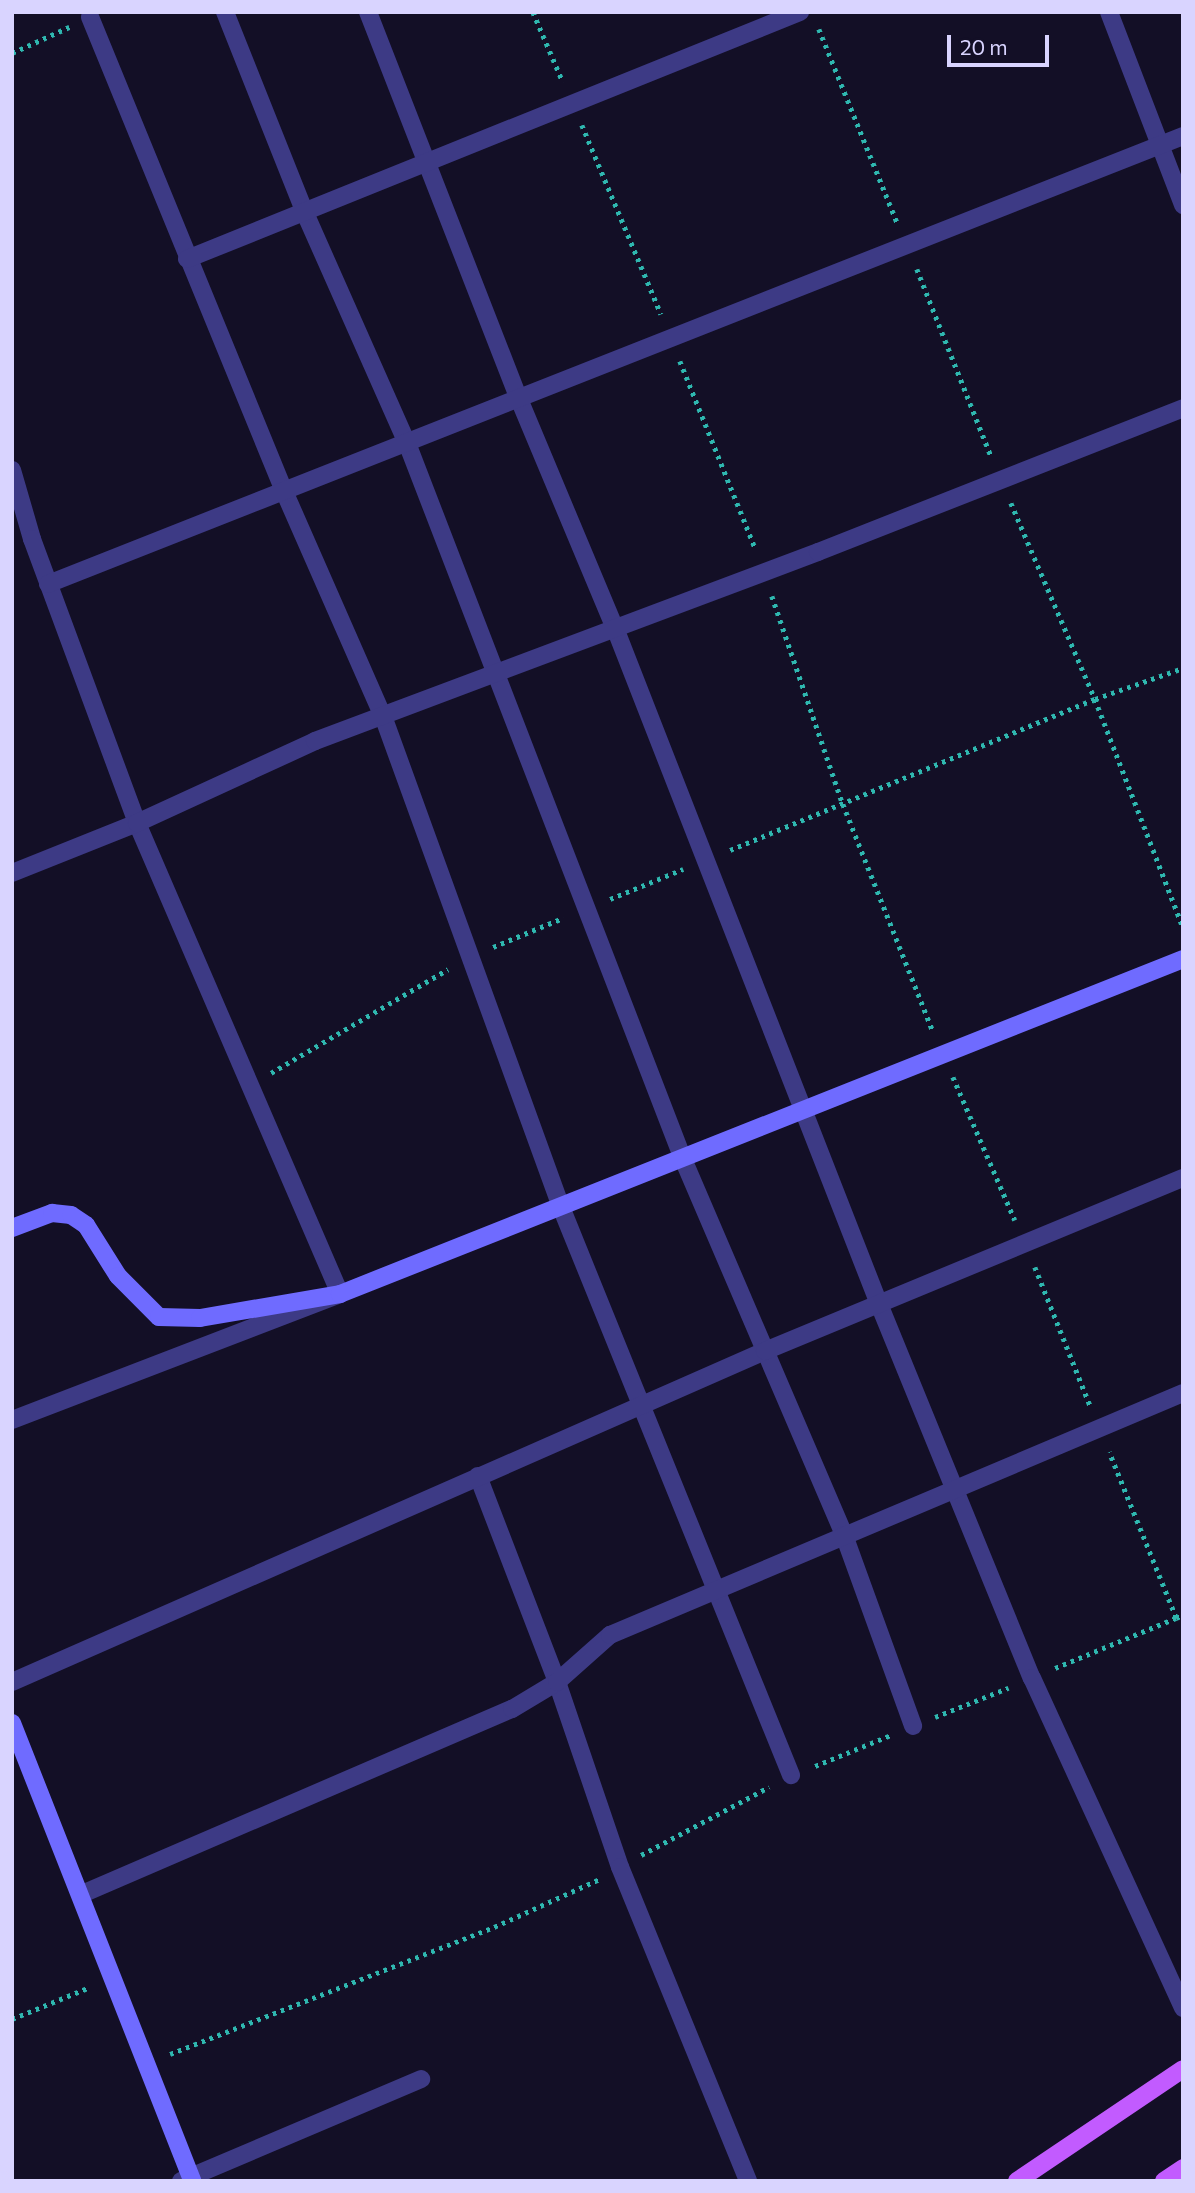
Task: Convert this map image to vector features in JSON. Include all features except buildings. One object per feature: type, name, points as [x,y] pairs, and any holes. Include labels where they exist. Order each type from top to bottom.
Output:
[{"type":"main road","points":[[1017,2181],[1183,2069]]},
{"type":"main road","points":[[1164,2181],[1183,2168]]},
{"type":"street","points":[[225,12],[305,213],[407,443],[682,1158],[844,1535],[913,1726]]},
{"type":"street","points":[[368,12],[519,399],[615,628],[802,1111],[954,1488],[1032,1678],[1183,2008]]},
{"type":"street","points":[[187,259],[800,12]]},
{"type":"street","points":[[1110,12],[1183,205]]},
{"type":"street","points":[[90,17],[284,491],[383,716],[561,1207],[791,1776]]},
{"type":"street","points":[[48,584],[1183,136]]},
{"type":"street","points":[[12,873],[137,822],[237,775],[383,716],[764,572],[1183,408]]},
{"type":"street","points":[[12,470],[48,584],[137,822],[340,1294]]},
{"type":"street","points":[[12,1420],[561,1207],[1183,959]]},
{"type":"street","points":[[12,1682],[765,1351],[1183,1178]]},
{"type":"street","points":[[12,1228],[52,1213],[71,1215],[86,1225],[118,1276],[159,1317],[200,1318],[340,1294]]},
{"type":"street","points":[[82,1894],[512,1709],[557,1682],[610,1635],[1099,1426],[1183,1393]]},
{"type":"street","points":[[478,1476],[557,1682],[620,1867],[748,2181]]},
{"type":"street","points":[[12,1723],[82,1894],[188,2179],[422,2079]]},
{"type":"path","points":[[533,12],[671,339],[764,572],[842,804],[943,1056],[1025,1243],[1176,1618]]},
{"type":"path","points":[[12,53],[90,17]]},
{"type":"path","points":[[147,2063],[494,1927],[589,1885],[791,1776],[1183,1615]]},
{"type":"path","points":[[12,2019],[114,1977]]}]
